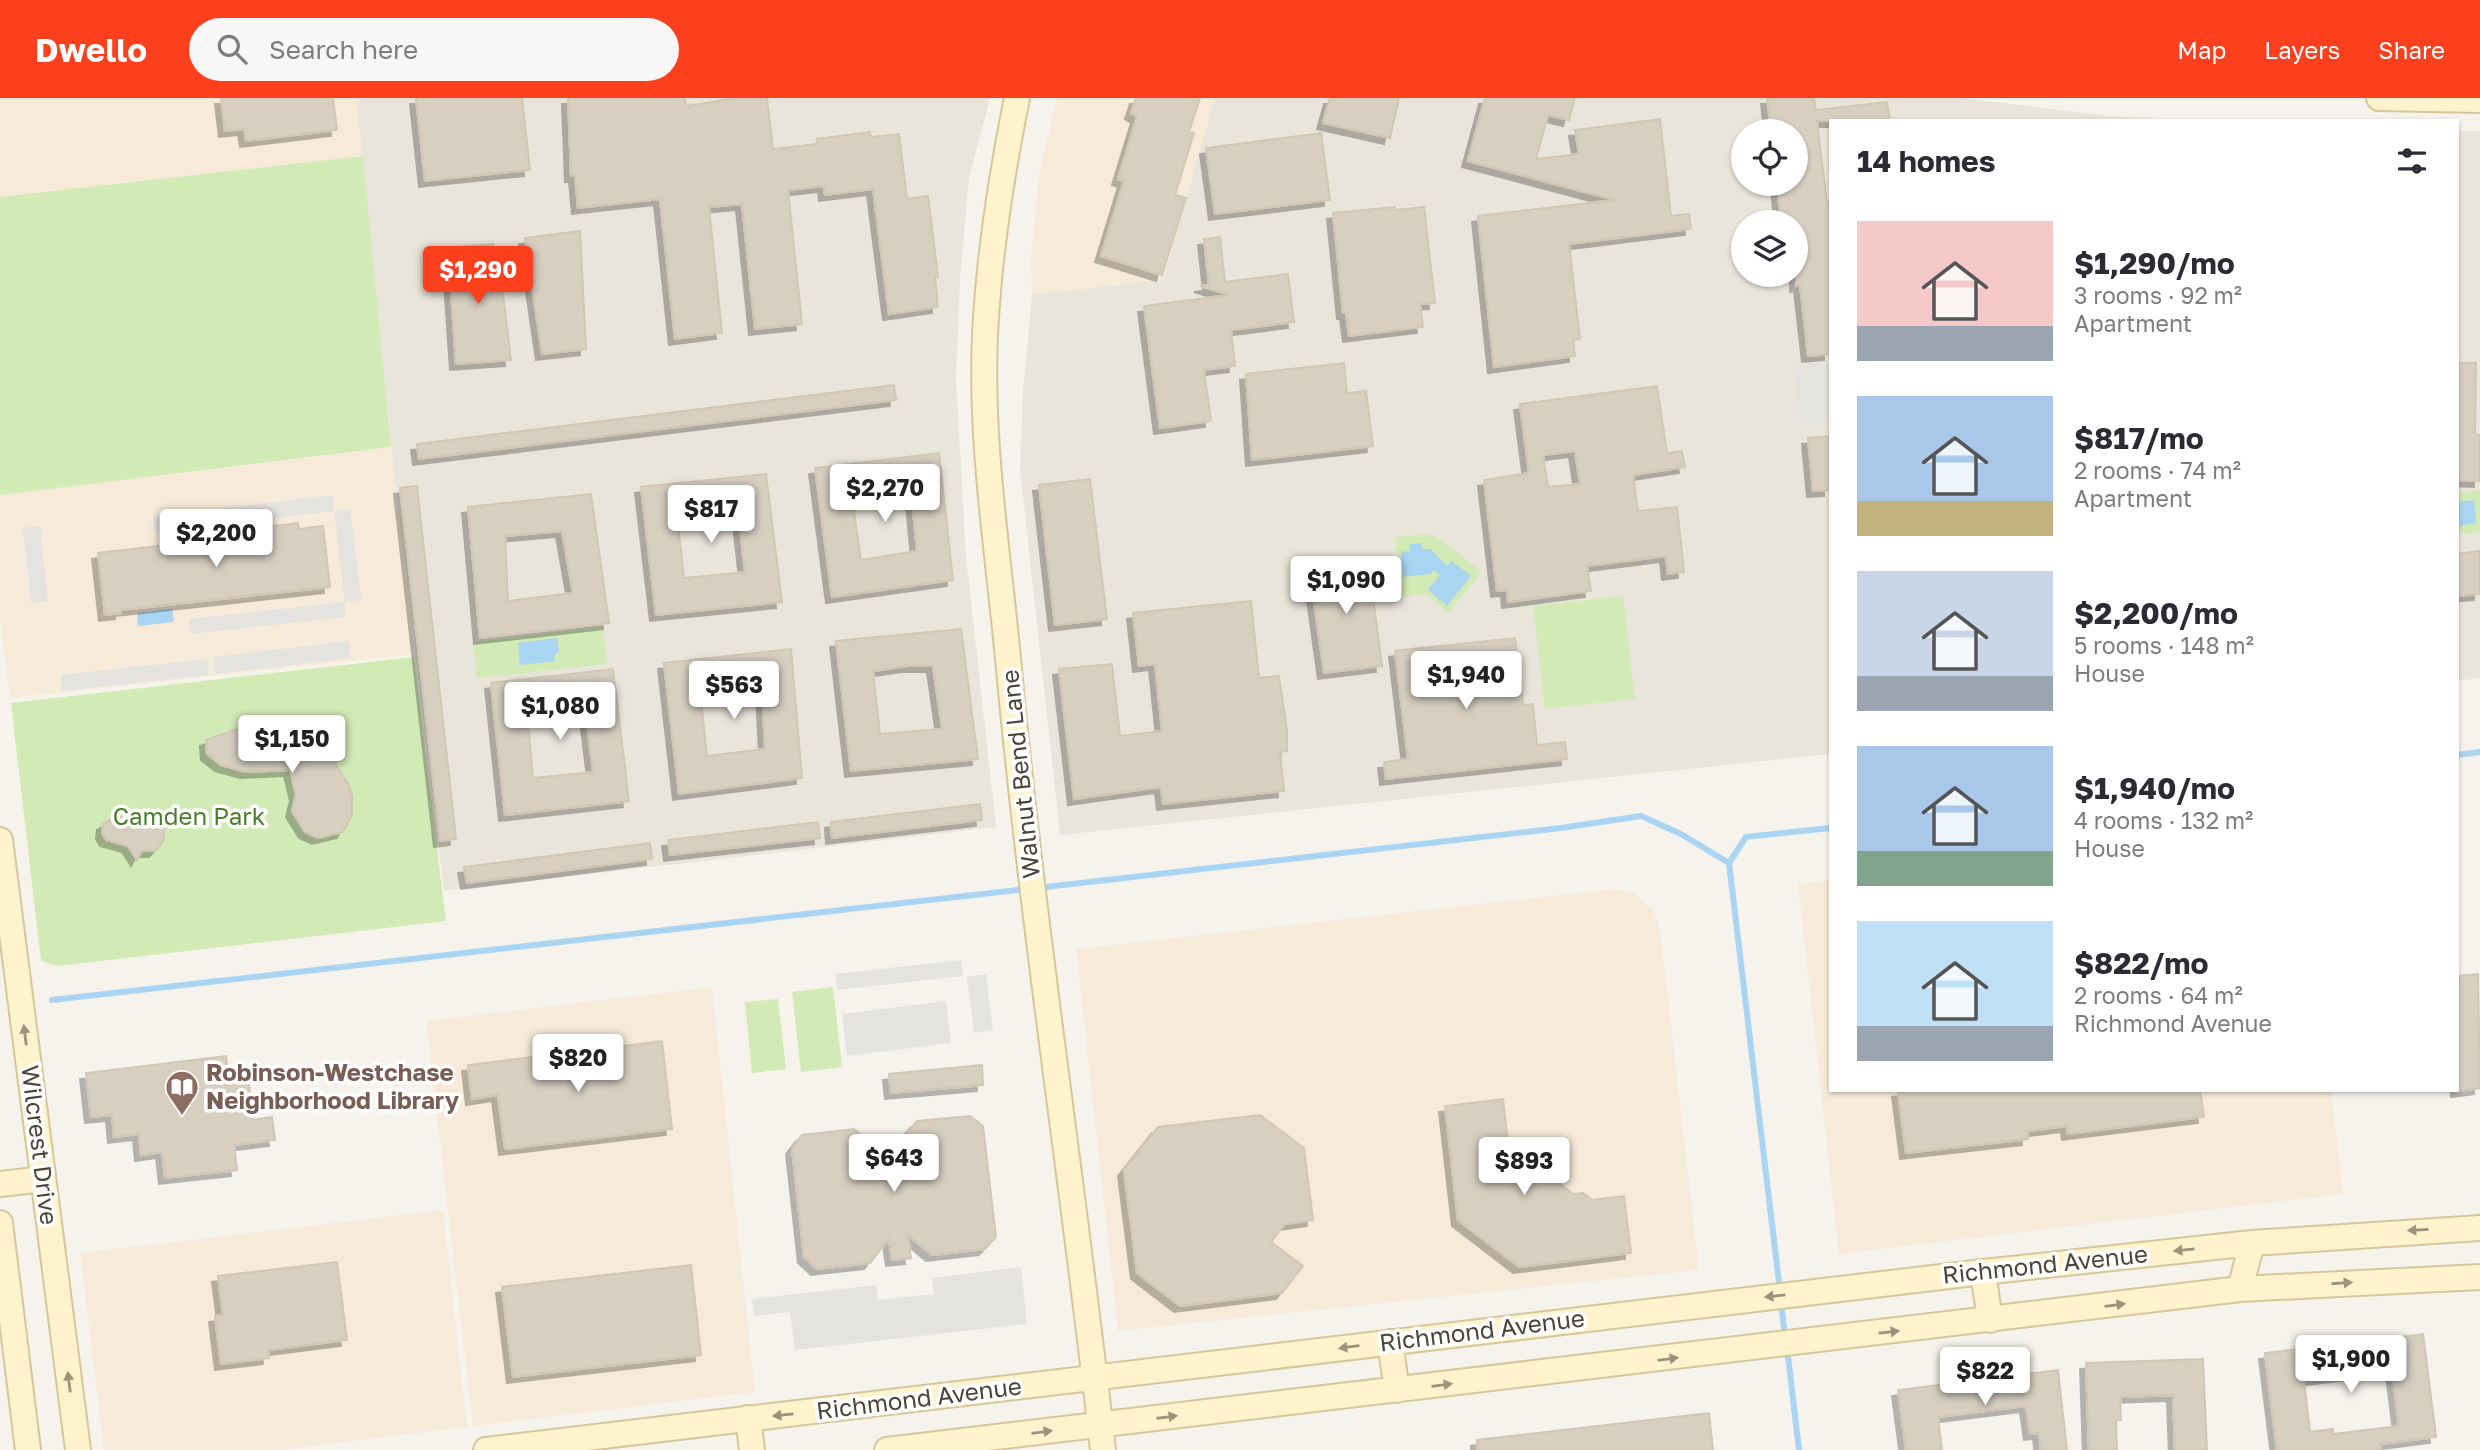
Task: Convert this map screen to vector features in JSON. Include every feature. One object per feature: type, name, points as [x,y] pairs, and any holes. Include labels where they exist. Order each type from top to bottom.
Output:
[{"type":"main road","name":"Walnut Bend Lane","points":[[1017,98],[995,212],[985,338],[993,512],[1028,854],[1103,1450]]},
{"type":"main road","points":[[2379,98],[2480,100]]},
{"type":"main road","name":"Wilcrest Drive","points":[[0,840],[4,910],[43,1179],[78,1450]]},
{"type":"main road","points":[[0,1184],[43,1179]]},
{"type":"main road","name":"Wilcrest Drive","points":[[0,1223],[28,1450]]},
{"type":"main road","name":"Richmond Avenue","points":[[486,1450],[1733,1301],[2252,1242],[2480,1228]]},
{"type":"main road","points":[[2240,1289],[2252,1242]]},
{"type":"main road","points":[[1983,1272],[1990,1321]]},
{"type":"main road","name":"Richmond Avenue","points":[[887,1450],[1990,1321],[2240,1289],[2480,1277]]},
{"type":"main road","points":[[1390,1342],[1397,1390]]},
{"type":"main road","points":[[748,1419],[752,1450]]},
{"type":"shaded area","points":[[0,98],[356,98],[363,156],[0,197]]},
{"type":"shaded area","points":[[356,98],[990,98],[969,178],[960,279],[956,379],[966,557],[996,827],[444,891],[391,447]]},
{"type":"shaded area","points":[[1057,98],[1215,98],[1163,279],[1032,295],[1031,256],[1040,168]]},
{"type":"shaded area","points":[[1215,98],[1962,98],[2111,116],[2160,119],[1829,119],[1829,754],[1060,835],[1020,468],[1023,392],[1032,295],[1163,279]]},
{"type":"shaded area","points":[[2459,131],[2480,131],[2480,678],[2459,681]]},
{"type":"shaded area","points":[[1829,362],[1829,421],[1801,425],[1793,367]]},
{"type":"shaded area","points":[[391,447],[416,654],[10,698],[0,621],[0,495]]},
{"type":"shaded area","points":[[332,495],[334,511],[155,532],[153,517]]},
{"type":"shaded area","points":[[350,509],[361,600],[345,602],[334,511]]},
{"type":"shaded area","points":[[40,526],[48,601],[31,603],[23,528]]},
{"type":"shaded area","points":[[345,602],[346,617],[191,634],[189,619]]},
{"type":"shaded area","points":[[349,641],[351,658],[216,674],[214,657]]},
{"type":"shaded area","points":[[207,659],[209,675],[62,691],[61,675]]},
{"type":"shaded area","points":[[1829,880],[1829,1092],[2331,1092],[2343,1194],[1839,1254],[1798,884]]},
{"type":"shaded area","points":[[1614,889],[1634,894],[1653,910],[1660,928],[1699,1270],[1118,1331],[1076,949]]},
{"type":"shaded area","points":[[961,960],[963,976],[837,990],[835,974]]},
{"type":"shaded area","points":[[986,974],[993,1030],[974,1033],[967,977]]},
{"type":"shaded area","points":[[712,987],[755,1392],[473,1426],[426,1021]]},
{"type":"shaded area","points":[[946,1001],[951,1043],[847,1056],[842,1014]]},
{"type":"shaded area","points":[[443,1210],[467,1427],[281,1450],[104,1450],[80,1253]]},
{"type":"shaded area","points":[[1021,1267],[1027,1324],[795,1350],[790,1312],[754,1316],[752,1299],[876,1285],[878,1300],[934,1294],[932,1278]]},
{"type":"green space","points":[[363,156],[391,447],[0,495],[0,197]]},
{"type":"green space","points":[[2480,490],[2480,532],[2459,534],[2459,493]]},
{"type":"green space","points":[[1428,534],[1436,536],[1482,572],[1448,613],[1426,594],[1402,597],[1395,537]]},
{"type":"green space","points":[[1623,596],[1635,699],[1545,709],[1533,606]]},
{"type":"green space","points":[[603,627],[607,664],[477,678],[473,642]]},
{"type":"green space","name":"Camden Park","points":[[414,657],[446,921],[57,966],[41,961],[11,703]]},
{"type":"green space","points":[[833,987],[842,1067],[801,1072],[792,992]]},
{"type":"green space","points":[[778,999],[786,1069],[752,1073],[745,1002]]},
{"type":"water","points":[[2474,500],[2476,523],[2459,526],[2459,502]]},
{"type":"water","points":[[1421,543],[1422,549],[1431,549],[1447,566],[1452,561],[1471,576],[1447,606],[1428,590],[1440,575],[1434,570],[1431,574],[1403,577],[1401,552],[1410,551],[1410,544]]},
{"type":"water","points":[[172,609],[174,622],[138,626],[137,613]]},
{"type":"water","points":[[557,638],[559,651],[554,656],[555,661],[520,665],[518,643]]},
{"type":"building","points":[[221,98],[333,98],[337,130],[246,141],[244,129],[225,131]]},
{"type":"building","points":[[416,98],[522,98],[530,170],[425,181]]},
{"type":"building","points":[[568,98],[685,98],[686,106],[737,98],[767,98],[773,149],[817,144],[817,139],[870,132],[871,137],[899,134],[907,199],[928,196],[938,277],[935,277],[938,307],[889,314],[873,189],[825,195],[824,186],[788,190],[802,324],[755,329],[742,204],[709,207],[722,333],[675,339],[660,199],[578,208],[575,176],[571,176]]},
{"type":"building","points":[[1136,98],[1200,98],[1189,132],[1194,133],[1175,195],[1186,198],[1162,275],[1101,256],[1124,181],[1118,179],[1137,117],[1131,113]]},
{"type":"building","points":[[1330,98],[1399,98],[1390,138],[1323,123]]},
{"type":"building","points":[[1485,98],[1575,98],[1569,120],[1548,115],[1536,159],[1579,154],[1575,130],[1660,119],[1671,216],[1689,214],[1691,229],[1569,244],[1580,339],[1573,340],[1575,356],[1494,367],[1478,216],[1615,200],[1468,161]]},
{"type":"building","points":[[1767,98],[1814,98],[1816,110],[1887,102],[1890,119],[1817,121],[1827,202],[1829,201],[1829,354],[1808,356],[1800,287],[1808,287],[1808,210],[1780,210],[1778,196],[1808,196],[1808,119],[1770,119]]},
{"type":"building","points":[[1321,133],[1330,200],[1215,214],[1206,148]]},
{"type":"building","points":[[1395,207],[1395,210],[1424,207],[1435,303],[1420,304],[1423,327],[1349,336],[1346,313],[1343,313],[1333,213]]},
{"type":"building","points":[[580,231],[586,349],[542,354],[525,238]]},
{"type":"building","points":[[1220,237],[1225,282],[1288,274],[1294,322],[1231,330],[1235,366],[1204,370],[1211,421],[1160,428],[1144,306],[1229,295],[1200,286],[1209,285],[1204,239]]},
{"type":"building","points":[[493,244],[495,271],[500,271],[511,360],[456,364],[448,248]]},
{"type":"building","points":[[1344,363],[1347,393],[1366,391],[1373,446],[1252,460],[1246,374]]},
{"type":"building","points":[[2459,363],[2476,363],[2475,435],[2480,435],[2480,481],[2459,480]]},
{"type":"building","points":[[894,385],[896,400],[419,459],[417,444]]},
{"type":"building","points":[[1657,386],[1667,453],[1682,451],[1685,467],[1633,475],[1638,511],[1677,507],[1684,572],[1668,574],[1666,556],[1587,566],[1591,591],[1508,602],[1507,590],[1497,591],[1484,480],[1529,473],[1520,404]],"holes":[[[1575,451],[1580,484],[1548,487],[1543,455]]]},
{"type":"building","points":[[1829,436],[1829,490],[1813,491],[1808,438]]},
{"type":"building","points":[[939,453],[953,580],[832,597],[815,468]],"holes":[[[911,490],[917,551],[861,560],[852,498]]]},
{"type":"building","points":[[766,474],[782,602],[656,615],[641,487]],"holes":[[[738,511],[745,572],[684,578],[677,517]]]},
{"type":"building","points":[[1090,479],[1107,619],[1055,625],[1039,485]]},
{"type":"building","points":[[417,486],[456,839],[440,841],[400,488]]},
{"type":"building","points":[[591,494],[609,623],[480,638],[468,507]],"holes":[[[562,531],[573,593],[508,601],[505,536]]]},
{"type":"building","points":[[298,523],[299,529],[323,526],[330,587],[121,610],[121,613],[105,615],[98,553],[239,537],[238,530]]},
{"type":"building","points":[[2480,551],[2480,594],[2459,596],[2459,554]]},
{"type":"building","points":[[1368,559],[1382,666],[1324,673],[1309,566]]},
{"type":"building","points":[[1251,601],[1259,678],[1279,676],[1287,730],[1287,751],[1280,752],[1284,791],[1163,804],[1161,787],[1074,799],[1059,669],[1112,664],[1120,736],[1162,731],[1155,664],[1139,666],[1133,613]]},
{"type":"building","points":[[961,629],[978,759],[851,771],[836,641]],"holes":[[[933,666],[942,729],[880,734],[873,671]]]},
{"type":"building","points":[[1515,638],[1523,705],[1533,704],[1537,745],[1565,742],[1567,759],[1386,779],[1384,762],[1408,759],[1395,651]]},
{"type":"building","points":[[791,649],[802,778],[679,794],[664,663]],"holes":[[[762,686],[765,749],[707,756],[700,692]]]},
{"type":"building","points":[[613,669],[629,801],[505,815],[491,683]],"holes":[[[585,706],[593,772],[533,778],[527,713]]]},
{"type":"building","points":[[259,729],[309,742],[319,753],[331,758],[349,785],[352,796],[352,815],[343,832],[318,838],[305,832],[292,811],[296,795],[290,770],[246,772],[221,765],[207,754],[206,740],[235,730]]},
{"type":"building","points":[[980,804],[982,820],[832,838],[831,822]]},
{"type":"building","points":[[130,816],[139,819],[155,816],[165,826],[163,842],[155,851],[142,851],[137,860],[128,846],[106,840],[102,833],[103,824],[114,818]]},
{"type":"building","points":[[818,822],[820,838],[670,855],[668,840]]},
{"type":"building","points":[[650,843],[652,859],[467,883],[464,867]]},
{"type":"building","points":[[2478,974],[2480,1088],[2459,1091],[2459,976]]},
{"type":"building","points":[[662,1041],[672,1129],[505,1149],[498,1095],[472,1099],[468,1065]]},
{"type":"building","name":"Robinson-Westchase Neighborhood Library","points":[[226,1056],[229,1078],[248,1076],[253,1120],[272,1117],[275,1140],[234,1145],[237,1170],[165,1178],[162,1152],[141,1155],[139,1134],[114,1137],[112,1115],[91,1117],[86,1073]]},
{"type":"building","points":[[982,1065],[983,1085],[891,1093],[889,1074]]},
{"type":"building","points":[[1898,1092],[2200,1092],[2204,1117],[2068,1134],[2067,1126],[2027,1131],[2028,1139],[1906,1153]]},
{"type":"building","points":[[1503,1099],[1508,1143],[1573,1194],[1583,1193],[1592,1200],[1624,1196],[1631,1253],[1519,1267],[1458,1220],[1445,1106]]},
{"type":"building","points":[[1260,1115],[1304,1148],[1313,1220],[1285,1224],[1271,1242],[1303,1266],[1282,1293],[1180,1306],[1137,1273],[1124,1170],[1158,1127]]},
{"type":"building","points":[[970,1116],[983,1126],[996,1237],[985,1249],[932,1255],[908,1235],[911,1258],[892,1260],[889,1239],[870,1263],[817,1269],[804,1257],[792,1148],[802,1135],[854,1129],[867,1140],[870,1165],[909,1160],[906,1134],[917,1121]]},
{"type":"building","points":[[337,1262],[347,1340],[268,1350],[269,1358],[221,1364],[215,1316],[223,1315],[218,1276]]},
{"type":"building","points":[[691,1265],[701,1355],[513,1377],[502,1287]]},
{"type":"building","points":[[2423,1334],[2436,1437],[2380,1444],[2381,1450],[2277,1450],[2265,1353]],"holes":[[[2392,1369],[2399,1426],[2333,1434],[2333,1429],[2310,1432],[2304,1380]]]},
{"type":"building","points":[[2203,1359],[2207,1450],[2175,1450],[2173,1395],[2120,1397],[2121,1420],[2116,1420],[2117,1450],[2089,1450],[2086,1363]]},
{"type":"building","points":[[2058,1370],[2067,1450],[2041,1450],[2039,1433],[2030,1434],[2026,1406],[1938,1417],[1942,1450],[1906,1450],[1898,1390]]},
{"type":"building","points":[[1709,1413],[1713,1450],[1477,1450],[1477,1440]]},
{"type":"waterway","points":[[2459,755],[2480,752]]},
{"type":"waterway","points":[[1037,888],[1561,828],[1641,816],[1681,834],[1729,863]]},
{"type":"waterway","points":[[1780,1291],[1729,863],[1746,837],[1829,828]]},
{"type":"waterway","points":[[52,1000],[1026,889]]},
{"type":"waterway","points":[[1781,1302],[1785,1336]]},
{"type":"waterway","points":[[1787,1347],[1799,1450]]},
{"type":"place","name":"Robinson-Westchase Neighborhood Library","points":[[182,1117]]}]
